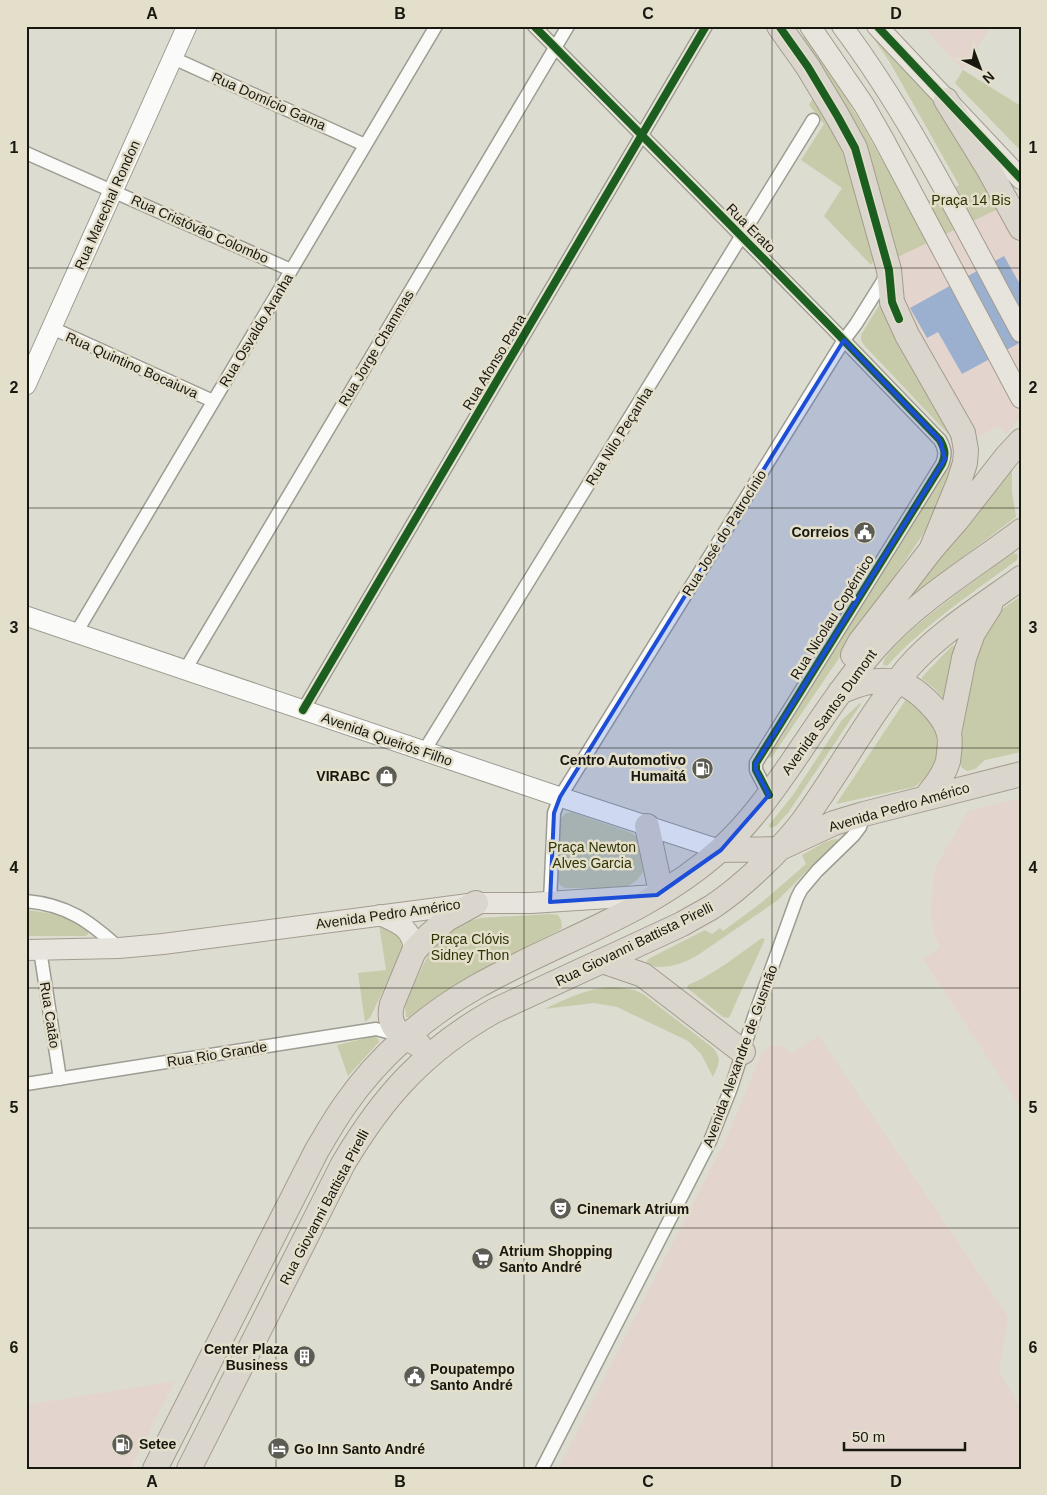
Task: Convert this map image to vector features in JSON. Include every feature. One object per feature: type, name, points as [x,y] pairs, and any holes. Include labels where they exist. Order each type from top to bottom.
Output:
[{"type":"highway","points":[[779,26],[808,68],[855,148],[889,270],[892,302],[907,335],[963,433],[966,450],[965,464],[931,550]]},
{"type":"highway","points":[[946,100],[988,168],[1021,228]]},
{"type":"highway","points":[[840,692],[847,666],[856,647],[931,550],[1021,441]]},
{"type":"highway","name":"Avenida Santos Dumont","points":[[721,850],[746,824],[769,795],[840,692],[892,630],[917,608],[1021,531]]},
{"type":"highway","points":[[778,849],[801,823],[909,667],[933,644],[1021,578]]},
{"type":"highway","points":[[926,797],[938,782],[948,762],[949,733],[960,673],[968,647],[973,633],[997,595]]},
{"type":"highway","points":[[840,692],[857,684],[883,681],[898,682],[920,694],[932,705],[949,733]]},
{"type":"highway","name":"Avenida Pedro Américo","points":[[721,850],[778,849],[834,823],[926,797],[1021,774]]},
{"type":"highway","points":[[647,826],[659,894]]},
{"type":"highway","name":"Rua Giovanni Battista Pirelli","points":[[189,1469],[347,1158],[366,1126],[406,1077],[432,1052],[460,1031],[494,1011],[682,924],[710,908],[742,883],[778,849]]},
{"type":"highway","points":[[155,1469],[317,1150],[345,1104],[388,1055],[438,1012],[477,987],[608,922],[659,894],[721,850]]},
{"type":"highway","points":[[432,1052],[406,1038],[395,1028],[391,1022],[392,1004],[414,951],[447,919],[476,903]]},
{"type":"highway","points":[[602,962],[643,975],[743,1052]]},
{"type":"main road","name":"Rua Marechal Rondon","points":[[26,384],[187,26]]},
{"type":"main road","points":[[810,26],[864,105],[1021,398]]},
{"type":"main road","points":[[842,26],[888,93],[935,172],[1021,332]]},
{"type":"main road","points":[[877,26],[1021,180]]},
{"type":"main road","name":"Avenida Queirós Filho","points":[[26,616],[721,850]]},
{"type":"main road","name":"Avenida Pedro Américo","points":[[33,950],[119,948],[163,944],[476,903],[550,902],[659,894]]},
{"type":"main road","points":[[380,915],[407,930],[414,944],[414,951]]},
{"type":"street","name":"Rua Osvaldo Aranha","points":[[76,633],[436,26]]},
{"type":"street","name":"Rua Erato","points":[[534,26],[844,340],[940,440],[945,452]]},
{"type":"street","name":"Rua Jorge Chammas","points":[[185,670],[568,26]]},
{"type":"street","name":"Rua Afonso Pena","points":[[303,710],[706,26]]},
{"type":"street","name":"Rua Domício Gama","points":[[173,58],[365,144]]},
{"type":"street","name":"Rua Nilo Peçanha","points":[[424,751],[813,120]]},
{"type":"street","name":"Rua Cristóvão Colombo","points":[[26,153],[291,270]]},
{"type":"street","name":"Rua José do Patrocínio","points":[[560,797],[889,270]]},
{"type":"street","name":"Rua Quintino Bocaiuva","points":[[52,328],[213,401]]},
{"type":"street","name":"Rua Nicolau Copérnico","points":[[769,795],[756,770],[756,763],[942,464],[945,459],[945,452]]},
{"type":"street","points":[[550,902],[554,813],[560,797]]},
{"type":"street","name":"Avenida Alexandre de Gusmão","points":[[542,1469],[710,1141],[801,890],[817,871],[854,835],[860,827],[864,814]]},
{"type":"street","points":[[26,901],[42,902],[70,911],[100,931],[119,948]]},
{"type":"street","name":"Rua Catão","points":[[33,950],[60,1079]]},
{"type":"street","name":"Rua Rio Grande","points":[[26,1084],[376,1029],[406,1038]]},
{"type":"highlighted area","points":[[844,340],[940,440],[945,459],[756,763],[756,770],[769,795],[721,850],[657,895],[550,902],[554,813],[560,797]]},
{"type":"shaded area","points":[[924,26],[991,26],[963,70],[942,49]]},
{"type":"shaded area","points":[[998,209],[1021,253],[1021,416],[1007,434],[997,426],[978,437],[909,320],[904,304],[898,257]]},
{"type":"shaded area","points":[[1021,798],[1021,1108],[923,959],[940,948],[934,933],[931,913],[933,880],[938,863],[968,811]]},
{"type":"shaded area","points":[[819,1036],[1008,1317],[999,1371],[1021,1409],[1021,1469],[558,1469],[727,1137],[762,1052],[768,1047],[776,1045],[783,1046],[792,1053]]},
{"type":"shaded area","points":[[175,1381],[130,1469],[26,1469],[26,1405]]},
{"type":"green space","name":"Praça 14 Bis","points":[[865,26],[946,114],[998,209],[898,257],[863,144],[802,37],[804,36],[814,46],[822,58],[910,210],[959,185],[889,61]]},
{"type":"green space","points":[[963,70],[1021,106],[1021,131],[1019,135],[1021,137],[1021,151],[955,83]]},
{"type":"green space","points":[[815,95],[836,135],[851,176],[877,255],[871,265],[824,216],[842,188],[801,160],[824,124],[809,105]]},
{"type":"green space","points":[[881,302],[953,432],[956,455],[952,476],[949,487],[934,518],[772,757],[763,760],[771,746],[778,742],[953,459],[954,450],[949,435],[861,340],[861,335]]},
{"type":"green space","points":[[1012,468],[1012,492],[1016,517],[909,597]]},
{"type":"green space","points":[[1014,553],[1018,555],[1017,560],[917,636],[887,666],[883,665],[887,655],[918,624]]},
{"type":"green space","points":[[1021,596],[1021,752],[985,760],[975,769],[967,771],[961,767],[959,757],[972,660],[995,616]]},
{"type":"green space","points":[[953,645],[956,648],[945,700],[922,677]]},
{"type":"green space","points":[[907,698],[930,720],[936,735],[938,756],[928,777],[914,787],[836,804]]},
{"type":"green space","points":[[860,703],[788,813],[776,826],[770,828],[769,825],[793,795],[842,720]]},
{"type":"green space","name":"Praça Newton Alves Garcia","points":[[571,812],[632,833],[639,839],[644,870],[632,884],[622,888],[564,888],[560,885],[558,880],[560,822],[564,815]]},
{"type":"green space","points":[[835,839],[839,840],[838,843],[778,900],[698,955],[673,966],[659,967],[646,964],[648,959],[705,930],[712,934],[720,928],[723,931],[761,903],[806,864],[802,855],[825,842]]},
{"type":"green space","points":[[26,910],[66,918],[88,930],[88,934],[86,936],[26,936]]},
{"type":"green space","name":"Praça Clóvis Sidney Thon","points":[[558,915],[561,920],[562,928],[558,931],[471,975],[437,996],[409,1017],[406,1017],[405,1008],[407,1000],[427,957],[432,948],[454,928],[481,918]]},
{"type":"green space","points":[[379,924],[389,926],[403,941],[403,948],[370,1018],[365,1022],[358,973],[386,970]]},
{"type":"green space","points":[[762,938],[765,939],[728,1018],[723,1017],[687,988],[688,985],[717,970]]},
{"type":"green space","points":[[614,987],[634,990],[643,994],[713,1048],[719,1059],[713,1077],[701,1054],[688,1041],[617,1007],[594,1003],[544,1009],[587,991]]},
{"type":"green space","points":[[375,1036],[379,1042],[348,1076],[337,1045]]},
{"type":"water","points":[[1004,256],[1021,286],[1021,342],[962,374],[938,332],[927,338],[910,308]]},
{"type":"cycle path","points":[[534,26],[831,327],[940,440],[944,449],[942,464],[756,763],[756,770],[769,795]]},
{"type":"cycle path","points":[[303,710],[706,26]]},
{"type":"cycle path","points":[[779,26],[808,67],[855,148],[889,270],[892,302],[899,319]]},
{"type":"cycle path","points":[[877,26],[1021,179]]},
{"type":"place","name":"Correios","points":[[865,532]]},
{"type":"place","name":"Centro Automotivo Humaitá","points":[[702,768]]},
{"type":"place","name":"VIRABC","points":[[386,776]]},
{"type":"place","name":"Cinemark Atrium","points":[[561,1209]]},
{"type":"place","name":"Atrium Shopping Santo André","points":[[483,1259]]},
{"type":"place","name":"Center Plaza Business","points":[[304,1357]]},
{"type":"place","name":"Poupatempo Santo André","points":[[414,1377]]},
{"type":"place","name":"Setee","points":[[123,1444]]},
{"type":"place","name":"Go Inn Santo André","points":[[278,1449]]}]
